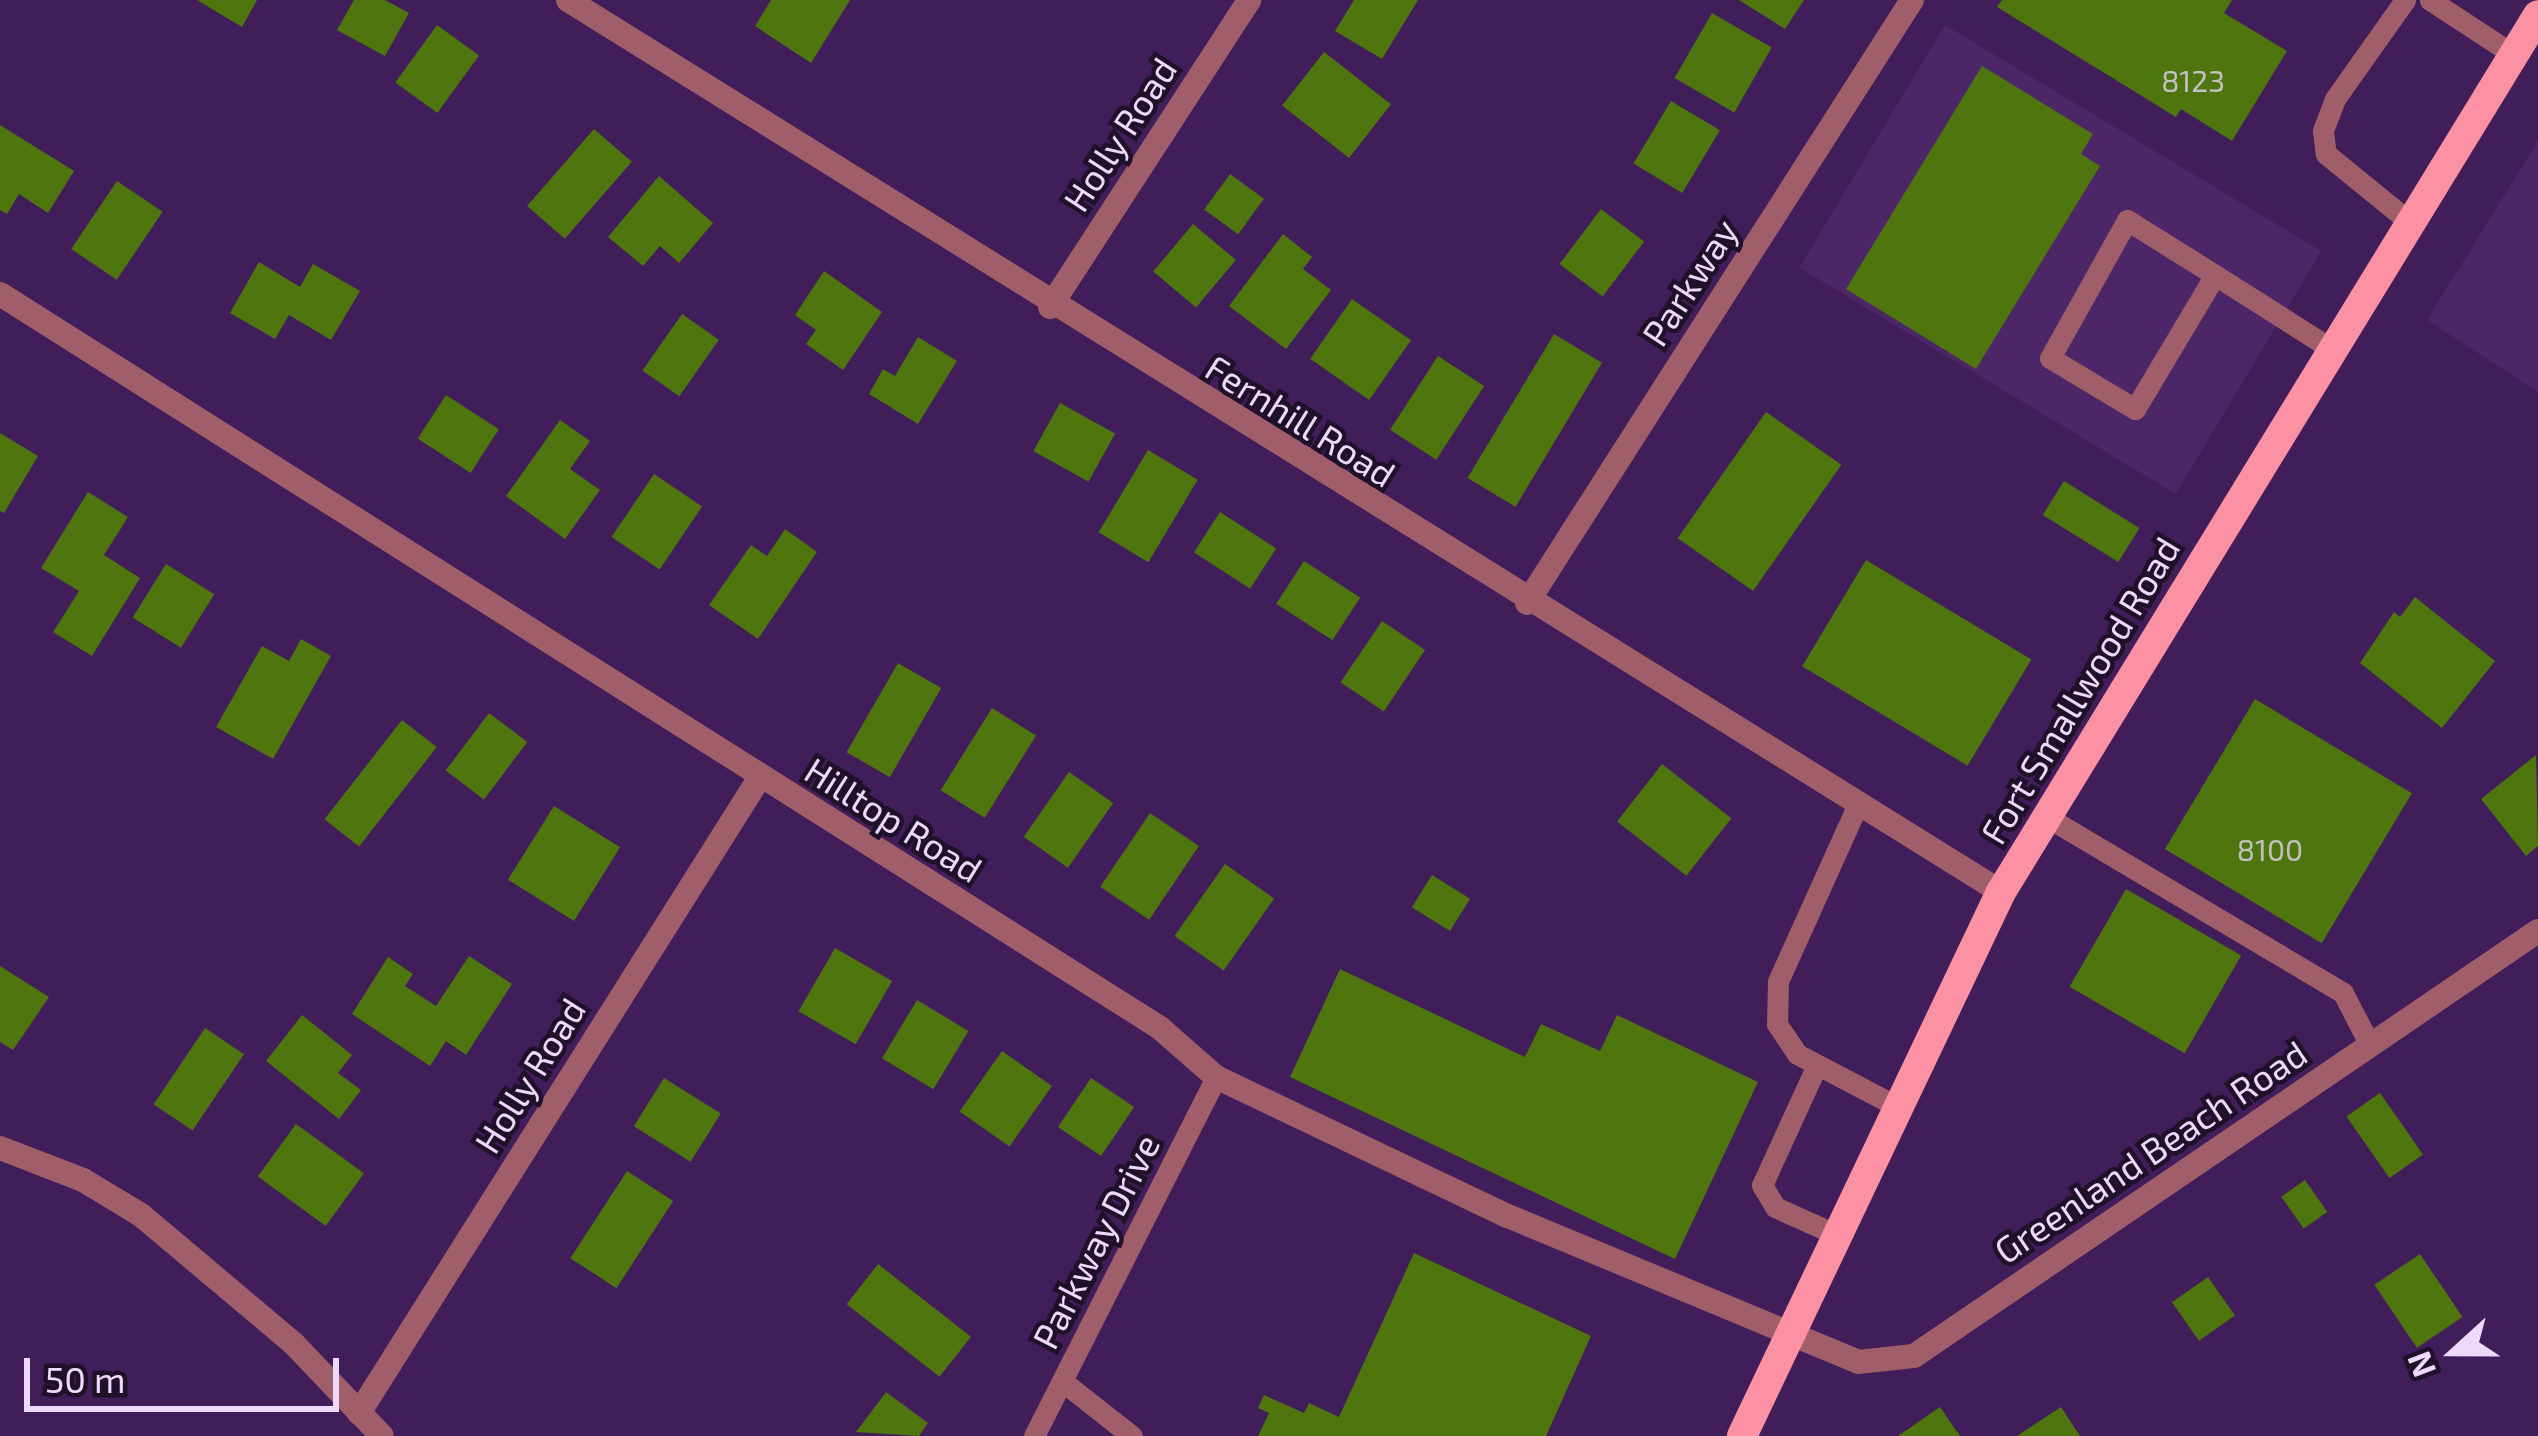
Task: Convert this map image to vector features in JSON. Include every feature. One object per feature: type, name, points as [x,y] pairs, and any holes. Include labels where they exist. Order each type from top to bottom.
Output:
[{"type":"main road","name":"Fort Smallwood Road","points":[[1742,1436],[1785,1336],[2001,892],[2538,15]]},
{"type":"street","name":"Holly Road","points":[[1050,307],[1249,0]]},
{"type":"street","name":"Parkway","points":[[1527,603],[1912,0]]},
{"type":"street","name":"Fernhill Road","points":[[580,3],[1050,307],[2001,892]]},
{"type":"street","name":"Hilltop Road","points":[[0,295],[1160,1028],[1216,1077],[1785,1336]]},
{"type":"street","name":"Holly Road","points":[[358,1413],[760,777]]},
{"type":"street","name":"Greenland Beach Road","points":[[1785,1336],[1858,1362],[1914,1356],[2538,931]]},
{"type":"street","points":[[0,1148],[83,1180],[140,1215],[294,1344],[382,1436]]},
{"type":"lane","points":[[2405,0],[2335,99],[2323,131],[2326,154],[2411,223]]},
{"type":"lane","points":[[2430,0],[2514,56]]},
{"type":"lane","points":[[2215,275],[2135,409],[2050,358],[2127,220],[2215,275],[2333,350]]},
{"type":"lane","points":[[1858,804],[1778,981],[1777,1024],[1798,1054],[1897,1106]]},
{"type":"lane","points":[[2047,817],[2343,993],[2370,1045]]},
{"type":"lane","points":[[1817,1065],[1762,1185],[1775,1207],[1835,1234]]},
{"type":"lane","name":"Parkway Drive","points":[[1034,1436],[1216,1077]]},
{"type":"lane","points":[[1062,1381],[1132,1436]]},
{"type":"shaded area","points":[[1945,25],[2321,251],[2176,494],[1799,268]]},
{"type":"shaded area","points":[[2538,141],[2538,392],[2427,320]]},
{"type":"building","points":[[197,0],[257,0],[242,27]]},
{"type":"building","points":[[354,0],[385,0],[409,13],[385,56],[337,30]]},
{"type":"building","points":[[771,0],[850,0],[811,63],[755,26]]},
{"type":"building","points":[[1354,0],[1418,0],[1382,59],[1335,31]]},
{"type":"building","points":[[1739,0],[1804,0],[1785,29]]},
{"type":"building","points":[[2002,0],[2232,0],[2224,13],[2287,51],[2232,141],[2181,109],[2176,117],[1997,7]]},
{"type":"building","points":[[1712,13],[1772,48],[1734,112],[1674,78]]},
{"type":"building","points":[[437,25],[479,56],[437,113],[395,82]]},
{"type":"building","points":[[1324,52],[1391,104],[1349,158],[1282,106]]},
{"type":"building","points":[[1982,66],[2093,134],[2081,154],[2100,166],[1976,369],[1846,289]]},
{"type":"building","points":[[1671,101],[1720,130],[1682,193],[1633,164]]},
{"type":"building","points":[[0,125],[74,171],[48,213],[19,194],[7,214],[0,210]]},
{"type":"building","points":[[594,129],[632,162],[565,239],[527,206]]},
{"type":"building","points":[[1230,174],[1264,199],[1238,234],[1204,210]]},
{"type":"building","points":[[659,176],[713,223],[679,263],[660,246],[643,266],[608,237]]},
{"type":"building","points":[[117,181],[163,212],[117,280],[71,249]]},
{"type":"building","points":[[1601,209],[1644,241],[1603,297],[1559,264]]},
{"type":"building","points":[[1193,224],[1236,260],[1196,307],[1153,271]]},
{"type":"building","points":[[1283,234],[1312,257],[1303,269],[1331,290],[1286,349],[1229,306]]},
{"type":"building","points":[[259,262],[300,287],[313,264],[360,291],[331,340],[289,315],[275,339],[230,313]]},
{"type":"building","points":[[824,271],[882,312],[843,370],[806,344],[816,330],[795,315]]},
{"type":"building","points":[[1352,299],[1411,340],[1369,400],[1310,359]]},
{"type":"building","points":[[682,314],[719,340],[679,396],[642,371]]},
{"type":"building","points":[[1554,334],[1602,363],[1515,507],[1467,478]]},
{"type":"building","points":[[918,337],[957,361],[918,424],[869,394],[883,369],[895,376]]},
{"type":"building","points":[[1438,356],[1484,386],[1436,460],[1390,430]]},
{"type":"building","points":[[446,395],[499,429],[471,473],[418,439]]},
{"type":"building","points":[[1060,403],[1115,434],[1088,482],[1033,451]]},
{"type":"building","points":[[1766,412],[1841,465],[1753,591],[1678,538]]},
{"type":"building","points":[[560,420],[590,441],[570,469],[600,490],[565,539],[506,496]]},
{"type":"building","points":[[0,433],[38,456],[4,513],[0,511]]},
{"type":"building","points":[[1148,450],[1198,480],[1148,562],[1099,532]]},
{"type":"building","points":[[654,474],[702,506],[660,569],[612,537]]},
{"type":"building","points":[[2064,481],[2139,528],[2118,562],[2043,515]]},
{"type":"building","points":[[88,492],[128,517],[104,555],[140,578],[92,656],[53,632],[79,591],[41,568]]},
{"type":"building","points":[[1220,512],[1276,548],[1250,589],[1194,552]]},
{"type":"building","points":[[785,529],[817,552],[758,639],[709,605],[751,545],[767,556]]},
{"type":"building","points":[[1866,560],[2031,659],[1968,766],[1802,666]]},
{"type":"building","points":[[1304,561],[1360,597],[1332,640],[1276,604]]},
{"type":"building","points":[[166,564],[214,594],[181,648],[133,617]]},
{"type":"building","points":[[2415,597],[2495,661],[2442,728],[2360,663],[2394,612],[2400,617]]},
{"type":"building","points":[[1382,621],[1425,650],[1384,711],[1341,682]]},
{"type":"building","points":[[301,639],[331,656],[273,759],[216,727],[262,646],[289,661]]},
{"type":"building","points":[[898,663],[941,688],[890,777],[846,752]]},
{"type":"building","points":[[2255,699],[2412,793],[2322,943],[2165,849]]},
{"type":"building","points":[[992,708],[1036,736],[985,818],[941,790]]},
{"type":"building","points":[[489,713],[527,742],[484,799],[446,771]]},
{"type":"building","points":[[402,720],[437,747],[359,846],[324,819]]},
{"type":"building","points":[[2536,755],[2538,846],[2526,856],[2481,799]]},
{"type":"building","points":[[1662,764],[1731,818],[1686,876],[1617,822]]},
{"type":"building","points":[[1069,772],[1113,803],[1068,868],[1024,837]]},
{"type":"building","points":[[554,806],[620,847],[574,921],[508,880]]},
{"type":"building","points":[[1150,813],[1199,846],[1149,920],[1100,887]]},
{"type":"building","points":[[1225,864],[1274,898],[1224,970],[1175,936]]},
{"type":"building","points":[[1432,875],[1470,899],[1450,931],[1412,907]]},
{"type":"building","points":[[2126,889],[2241,955],[2185,1053],[2070,987]]},
{"type":"building","points":[[835,948],[892,981],[856,1044],[798,1011]]},
{"type":"building","points":[[469,956],[512,984],[466,1055],[446,1041],[430,1066],[352,1014],[388,957],[413,974],[405,986],[436,1006]]},
{"type":"building","points":[[0,966],[49,997],[13,1050],[0,1042]]},
{"type":"building","points":[[1340,969],[1525,1057],[1541,1024],[1600,1051],[1617,1015],[1758,1082],[1675,1259],[1290,1077]]},
{"type":"building","points":[[917,1000],[968,1031],[933,1089],[882,1058]]},
{"type":"building","points":[[302,1015],[352,1055],[338,1073],[361,1090],[339,1119],[266,1061]]},
{"type":"building","points":[[205,1028],[244,1054],[193,1131],[154,1104]]},
{"type":"building","points":[[1002,1051],[1052,1086],[1010,1147],[960,1112]]},
{"type":"building","points":[[664,1078],[721,1114],[691,1162],[634,1126]]},
{"type":"building","points":[[1091,1078],[1134,1107],[1101,1156],[1058,1127]]},
{"type":"building","points":[[2380,1093],[2423,1154],[2389,1178],[2346,1117]]},
{"type":"building","points":[[296,1124],[364,1173],[326,1226],[258,1177]]},
{"type":"building","points":[[627,1171],[673,1201],[616,1288],[570,1258]]},
{"type":"building","points":[[2305,1180],[2327,1212],[2304,1229],[2281,1197]]},
{"type":"building","points":[[1414,1253],[1591,1336],[1546,1436],[1258,1436],[1269,1413],[1258,1408],[1264,1395],[1304,1413],[1309,1403],[1339,1417]]},
{"type":"building","points":[[2420,1254],[2462,1317],[2417,1348],[2374,1285]]},
{"type":"building","points":[[878,1264],[971,1337],[940,1377],[847,1304]]},
{"type":"building","points":[[2208,1277],[2235,1316],[2199,1341],[2172,1302]]},
{"type":"building","points":[[886,1392],[928,1423],[919,1436],[856,1432]]},
{"type":"building","points":[[1940,1407],[1960,1436],[1898,1436]]},
{"type":"building","points":[[2061,1407],[2080,1436],[2017,1436]]}]
